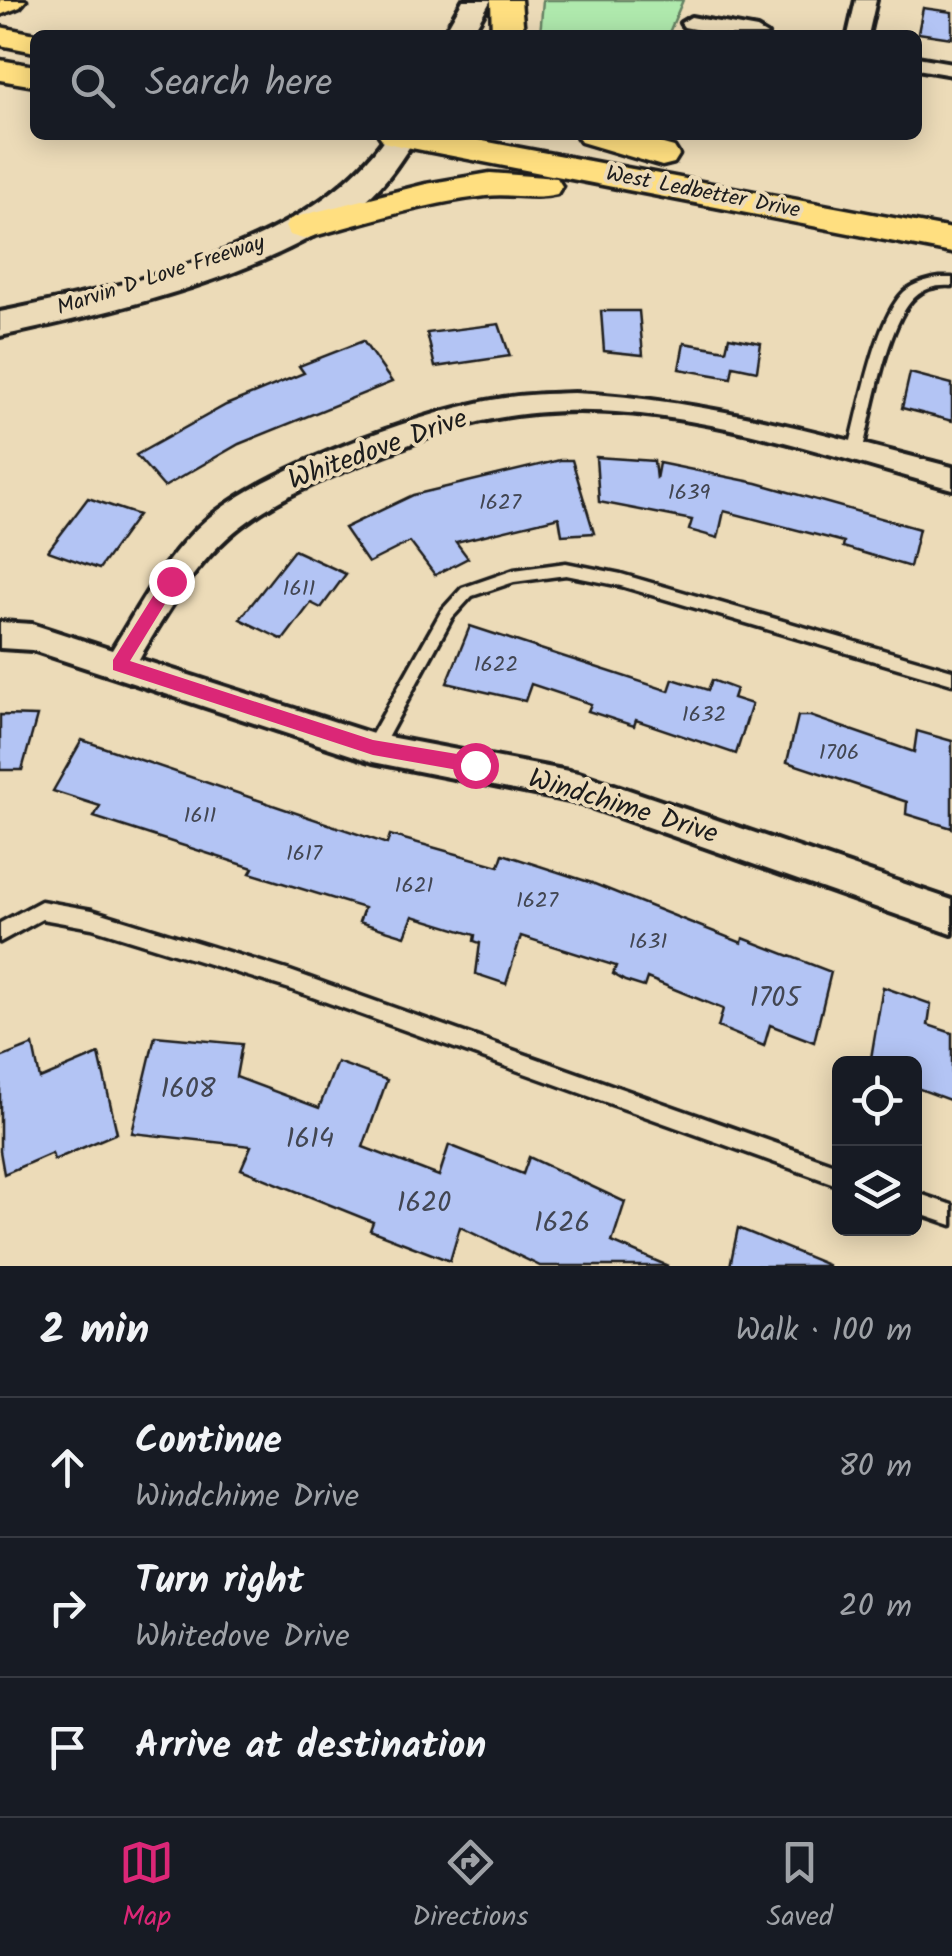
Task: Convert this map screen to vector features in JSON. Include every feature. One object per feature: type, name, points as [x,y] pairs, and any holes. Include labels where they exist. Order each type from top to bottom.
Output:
[{"type":"highway","points":[[0,4],[8,0]]},
{"type":"main road","points":[[460,30],[476,0]]},
{"type":"main road","points":[[506,0],[508,30]]},
{"type":"main road","points":[[0,70],[30,75]]},
{"type":"main road","name":"Marvin D Love Freeway","points":[[0,324],[115,295],[224,260],[303,227],[350,197],[396,140]]},
{"type":"main road","name":"West Ledbetter Drive","points":[[426,140],[952,241]]},
{"type":"main road","name":"West Ledbetter Drive","points":[[587,140],[952,212]]},
{"type":"main road","points":[[609,140],[662,156]]},
{"type":"main road","points":[[303,227],[426,195],[490,184],[716,196]]},
{"type":"street","points":[[859,30],[866,0]]},
{"type":"street","points":[[691,24],[727,30]]},
{"type":"street","points":[[922,64],[952,69]]},
{"type":"street","name":"Whitedove Drive","points":[[119,665],[171,581],[199,544],[230,516],[282,484],[406,434],[469,415],[519,405],[615,405],[788,434],[952,478]]},
{"type":"street","name":"Windchime Drive","points":[[0,635],[32,638],[373,748],[578,788],[952,917]]},
{"type":"lane","points":[[855,453],[892,322],[905,298],[924,284],[952,282]]},
{"type":"lane","points":[[373,748],[448,614],[467,592],[514,576],[566,569],[621,580],[952,677]]},
{"type":"lane","points":[[0,932],[41,910],[92,919],[290,980],[832,1173]]},
{"type":"lane","points":[[922,1205],[952,1216]]},
{"type":"green space","points":[[543,0],[683,0],[670,30],[540,30]]},
{"type":"building","points":[[923,8],[952,12],[952,38],[919,30]]},
{"type":"building","points":[[601,311],[639,311],[643,355],[604,351]]},
{"type":"building","points":[[499,324],[510,356],[435,367],[427,333]]},
{"type":"building","points":[[729,337],[761,343],[757,371],[733,366],[731,378],[679,369],[684,343],[726,350]]},
{"type":"building","points":[[363,341],[392,382],[239,444],[164,487],[136,455],[226,405],[304,373],[299,366]]},
{"type":"building","points":[[910,373],[952,384],[952,421],[902,408]]},
{"type":"building","points":[[596,457],[654,461],[656,479],[659,463],[757,483],[919,529],[910,567],[843,547],[844,542],[724,511],[718,538],[689,530],[692,520],[599,502]]},
{"type":"building","points":[[572,460],[594,533],[562,535],[559,517],[456,542],[468,558],[435,575],[410,542],[368,563],[344,528],[413,495]]},
{"type":"building","points":[[88,498],[138,515],[99,569],[48,551]]},
{"type":"building","points":[[294,550],[346,574],[321,608],[311,603],[283,640],[240,619]]},
{"type":"building","points":[[470,626],[669,691],[673,679],[708,690],[712,680],[736,689],[733,698],[752,704],[736,754],[636,720],[634,726],[588,711],[591,704],[531,684],[525,701],[447,683]]},
{"type":"building","points":[[0,715],[37,716],[22,770],[0,770]]},
{"type":"building","points":[[798,716],[810,716],[914,752],[917,731],[952,741],[952,828],[906,814],[907,802],[787,762]]},
{"type":"building","points":[[82,740],[387,844],[390,835],[499,866],[503,854],[831,972],[814,1042],[770,1025],[764,1046],[718,1027],[723,1009],[647,978],[644,987],[625,981],[613,974],[616,966],[521,936],[506,984],[476,974],[480,943],[474,941],[475,935],[413,916],[405,936],[359,922],[364,908],[250,873],[253,868],[94,817],[100,806],[53,791]]},
{"type":"building","points":[[883,987],[931,1004],[928,1025],[952,1033],[952,1101],[922,1090],[922,1056],[871,1056]]},
{"type":"building","points":[[155,1036],[242,1044],[236,1077],[319,1108],[337,1062],[387,1080],[363,1147],[439,1176],[449,1145],[523,1174],[529,1157],[625,1202],[612,1242],[668,1266],[540,1266],[460,1227],[450,1261],[370,1230],[373,1222],[241,1169],[251,1146],[132,1133]]},
{"type":"building","points":[[33,1045],[40,1079],[99,1054],[117,1133],[54,1160],[52,1153],[4,1174],[0,1151],[0,1058]]},
{"type":"building","points":[[738,1228],[828,1265],[828,1266],[730,1266]]},
{"type":"route","points":[[171,581],[119,665],[373,748],[475,765]]}]
